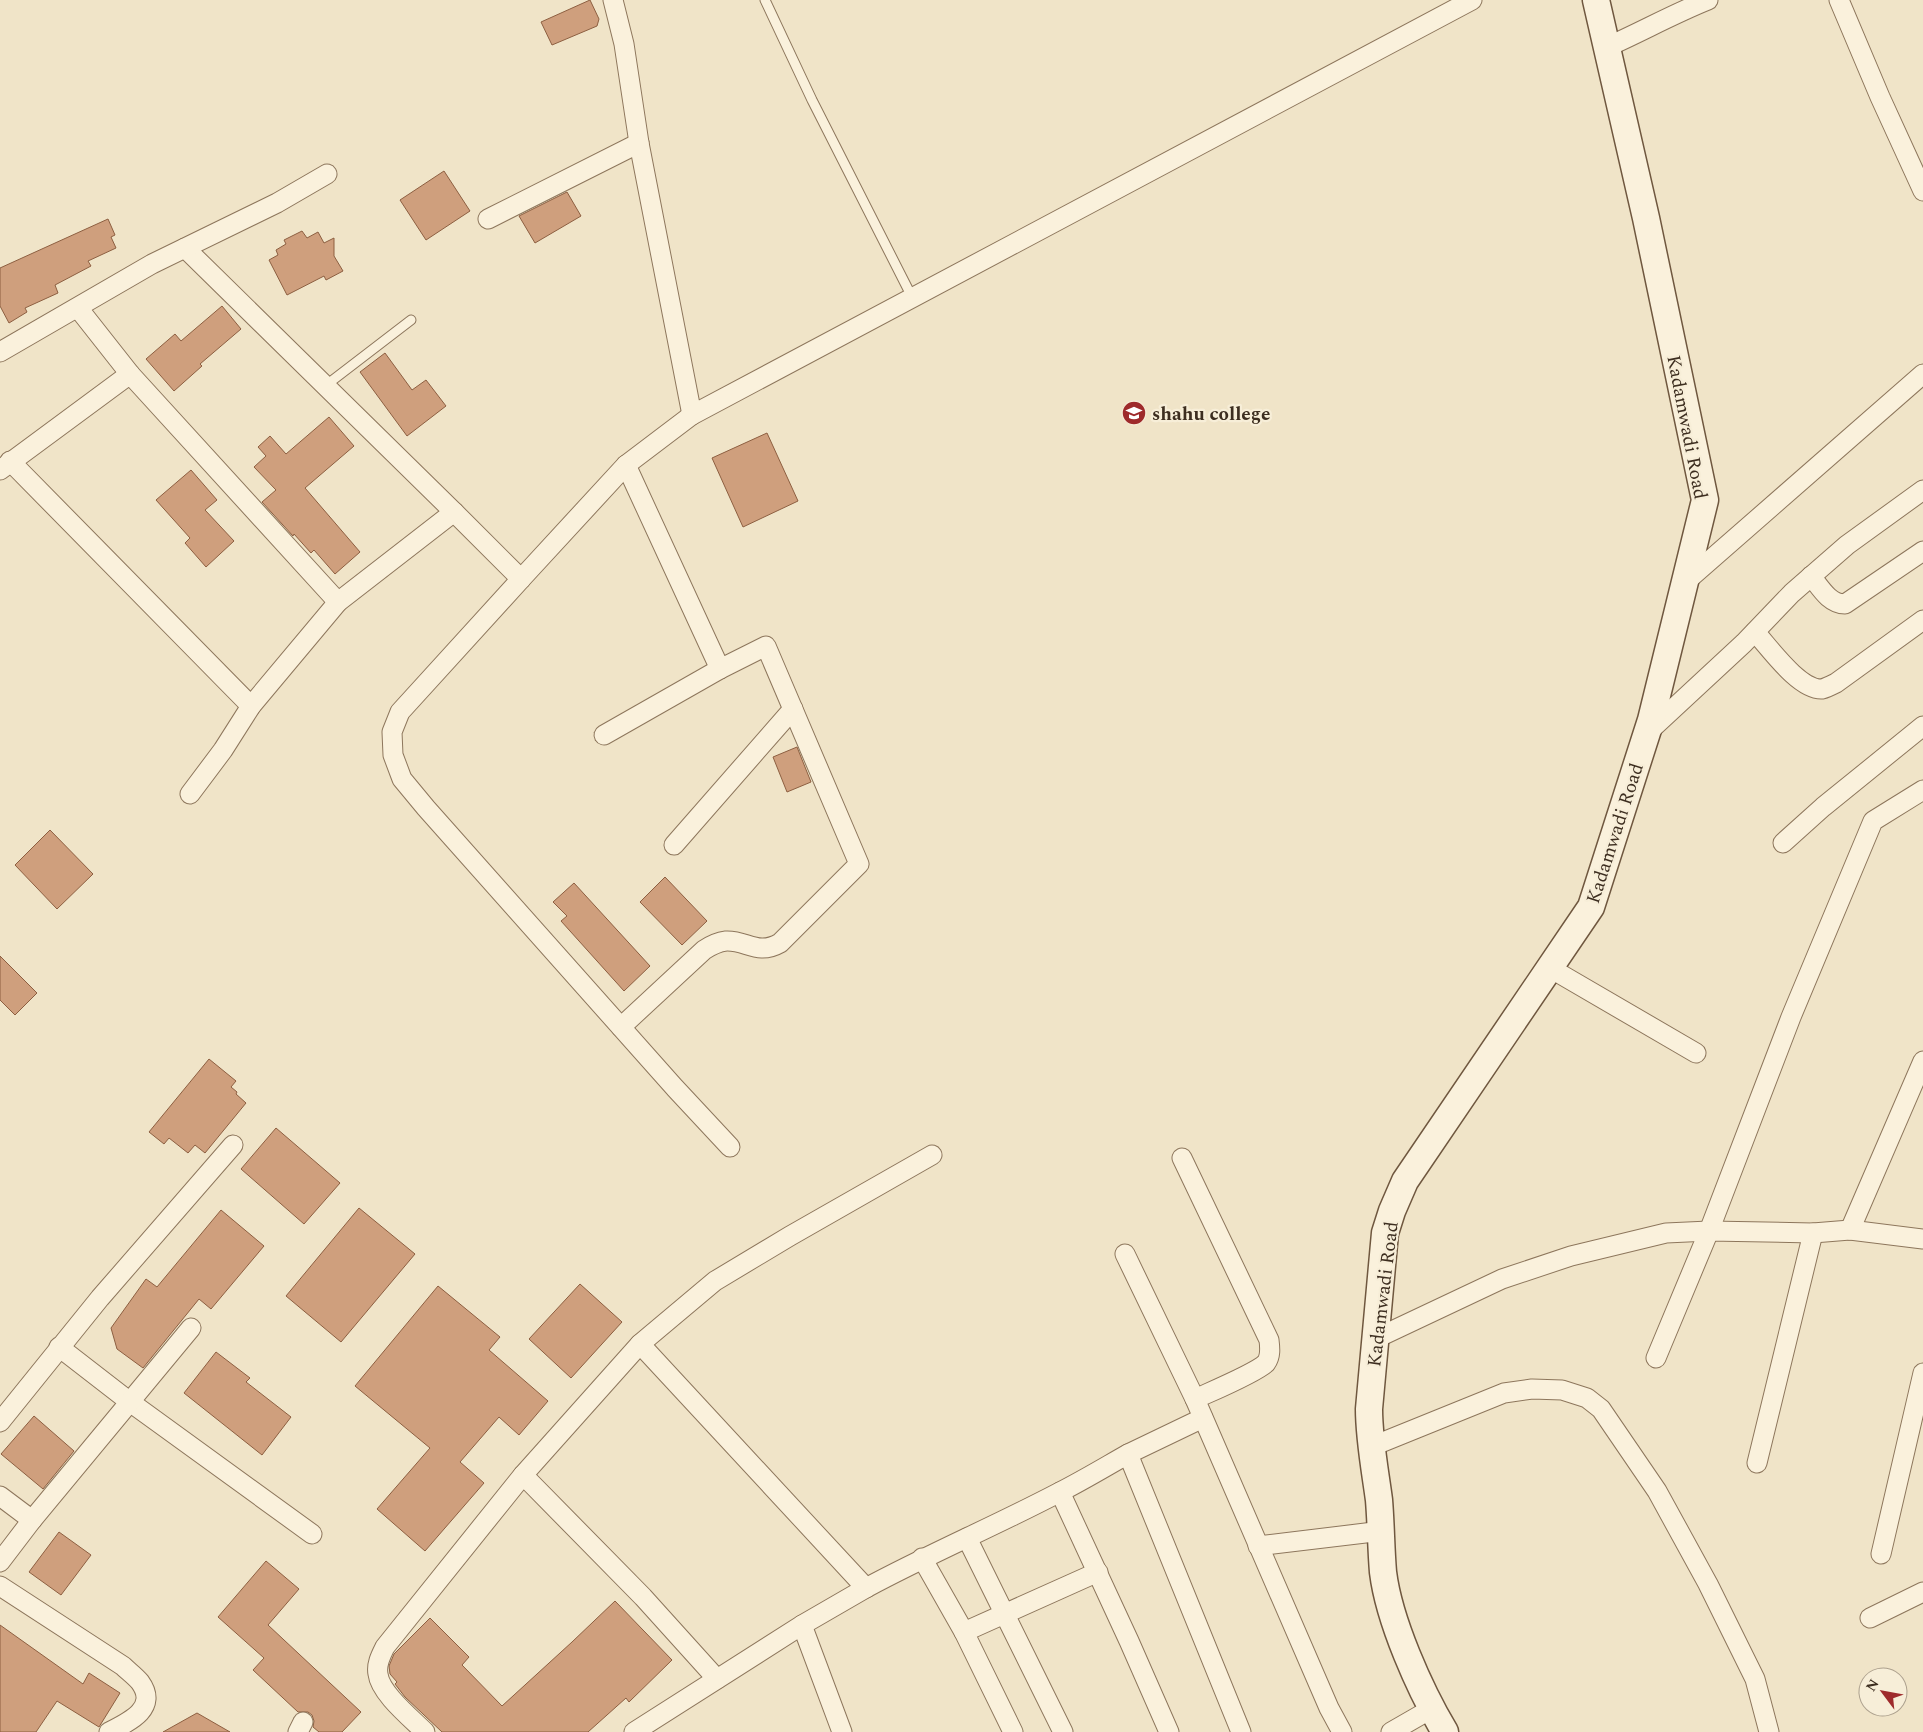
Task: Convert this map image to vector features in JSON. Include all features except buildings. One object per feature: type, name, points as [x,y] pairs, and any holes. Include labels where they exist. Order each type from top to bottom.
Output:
[{"type":"street","points":[[613,0],[624,44],[639,142],[692,415]]},
{"type":"street","points":[[730,1147],[620,1027],[426,808],[402,778],[394,755],[392,732],[400,712],[626,465],[692,415],[1472,0]]},
{"type":"street","name":"Kadamwadi Road","points":[[1446,1732],[1432,1708],[1394,1619],[1383,1573],[1382,1531],[1373,1446],[1369,1427],[1369,1409],[1377,1338],[1385,1233],[1405,1181],[1591,907],[1646,734],[1705,500],[1646,218],[1596,0]]},
{"type":"street","points":[[1607,46],[1637,34],[1677,12],[1708,0]]},
{"type":"street","points":[[1839,0],[1880,97],[1923,191]]},
{"type":"street","points":[[488,220],[639,142]]},
{"type":"street","points":[[0,352],[152,264],[277,203],[327,174]]},
{"type":"street","points":[[185,248],[521,579]]},
{"type":"street","points":[[78,308],[130,374],[338,602]]},
{"type":"street","points":[[130,374],[5,465],[251,706]]},
{"type":"street","points":[[1684,583],[1923,374]]},
{"type":"street","points":[[626,465],[720,669]]},
{"type":"street","points":[[1646,734],[1811,576],[1848,545],[1923,490]]},
{"type":"street","points":[[190,794],[223,750],[251,706],[338,602],[454,512]]},
{"type":"street","points":[[1811,576],[1829,598],[1837,604],[1845,604],[1923,551]]},
{"type":"street","points":[[1754,632],[1795,676],[1808,686],[1822,689],[1836,683],[1923,620]]},
{"type":"street","points":[[604,734],[720,669],[766,646],[858,864],[780,943],[772,948],[763,949],[727,941],[715,944],[704,950],[620,1027]]},
{"type":"street","points":[[674,845],[793,709]]},
{"type":"street","points":[[1783,844],[1823,807],[1923,726]]},
{"type":"street","points":[[1656,1358],[1709,1231],[1791,1017],[1873,821],[1923,790]]},
{"type":"street","points":[[1550,968],[1696,1054]]},
{"type":"street","points":[[1850,1230],[1914,1104],[1923,1061]]},
{"type":"street","points":[[0,1422],[59,1347],[233,1145]]},
{"type":"street","points":[[425,1732],[389,1695],[382,1685],[378,1673],[379,1658],[385,1647],[523,1475],[640,1344],[715,1281],[932,1155]]},
{"type":"street","points":[[1182,1158],[1269,1340],[1270,1352],[1266,1362],[1256,1369],[1195,1399]]},
{"type":"street","points":[[1377,1338],[1502,1279],[1571,1256],[1666,1233],[1709,1231],[1813,1233],[1850,1230],[1923,1239]]},
{"type":"street","points":[[1757,1462],[1813,1233]]},
{"type":"street","points":[[1126,1254],[1204,1418],[1328,1708],[1342,1732]]},
{"type":"street","points":[[0,1562],[32,1520],[191,1328]]},
{"type":"street","points":[[640,1344],[866,1588]]},
{"type":"street","points":[[59,1347],[130,1402],[312,1534]]},
{"type":"street","points":[[1881,1554],[1923,1373]]},
{"type":"street","points":[[1373,1446],[1504,1393],[1532,1389],[1562,1390],[1587,1398],[1600,1409],[1657,1491],[1708,1584],[1755,1678],[1769,1732]]},
{"type":"street","points":[[635,1732],[802,1625],[866,1588],[922,1558],[968,1538],[1060,1492],[1128,1454],[1204,1418]]},
{"type":"street","points":[[1128,1454],[1241,1732]]},
{"type":"street","points":[[523,1475],[643,1597],[717,1679]]},
{"type":"street","points":[[1060,1492],[1098,1572],[1169,1732]]},
{"type":"street","points":[[0,1496],[32,1520]]},
{"type":"street","points":[[1258,1546],[1382,1531]]},
{"type":"street","points":[[968,1538],[1063,1732]]},
{"type":"street","points":[[922,1558],[964,1632],[1014,1732]]},
{"type":"street","points":[[964,1632],[1098,1572]]},
{"type":"street","points":[[0,1586],[123,1666],[140,1681],[147,1695],[145,1705],[134,1719],[109,1732]]},
{"type":"street","points":[[1870,1618],[1923,1592]]},
{"type":"street","points":[[802,1625],[842,1732]]},
{"type":"street","points":[[1391,1732],[1432,1708]]},
{"type":"lane","points":[[765,0],[812,100],[912,297]]},
{"type":"lane","points":[[325,386],[411,320]]},
{"type":"place","name":"shahu college","points":[[1134,413]]}]
